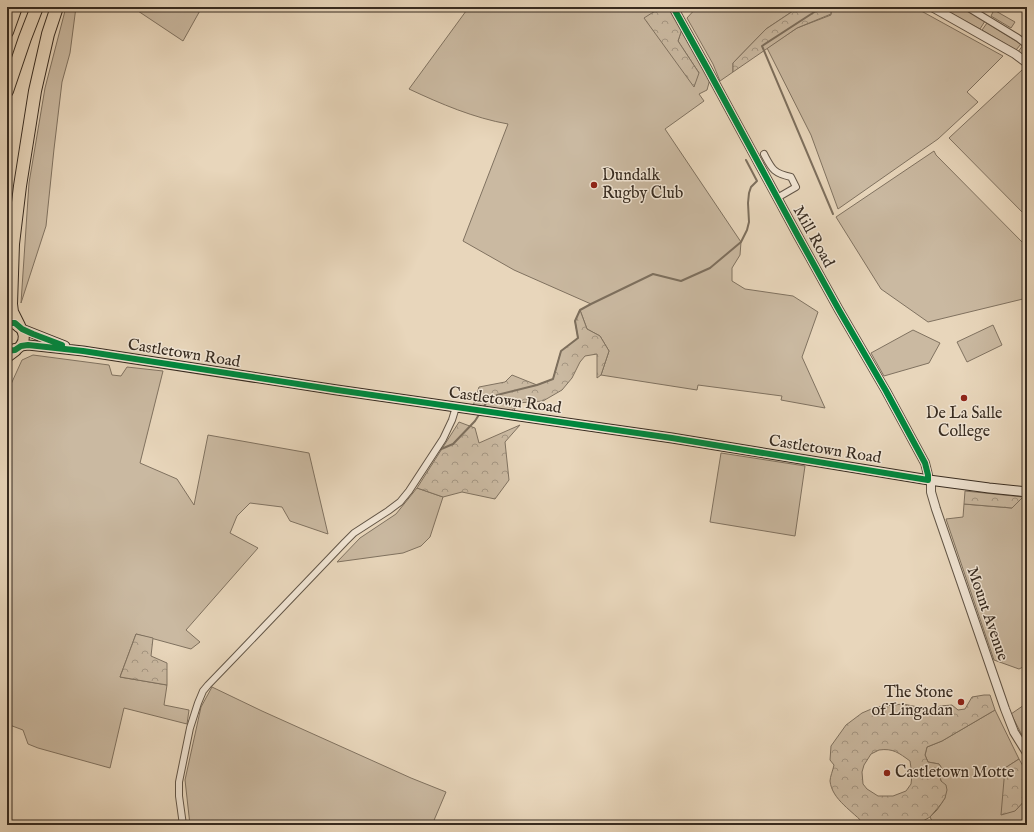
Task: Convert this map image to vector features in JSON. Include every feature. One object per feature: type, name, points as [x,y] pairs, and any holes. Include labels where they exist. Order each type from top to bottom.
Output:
[{"type":"highway","points":[[7,32],[16,7]]},
{"type":"highway","points":[[7,90],[37,7]]},
{"type":"highway","points":[[21,327],[12,312],[11,304],[13,244],[35,91],[48,34],[57,7]]},
{"type":"main road","points":[[7,323],[15,323],[21,327],[24,336],[24,340],[12,351]]},
{"type":"main road","name":"Castletown Road","points":[[21,327],[33,334],[77,351]]},
{"type":"main road","name":"Castletown Road","points":[[12,351],[28,345],[77,351],[672,438],[930,480],[1027,492]]},
{"type":"street","name":"Mill Road","points":[[673,7],[776,198],[886,391],[925,463],[930,480]]},
{"type":"street","points":[[932,7],[1027,63]]},
{"type":"street","points":[[967,7],[1027,45]]},
{"type":"street","points":[[764,154],[772,168],[778,173],[791,177],[796,187],[776,198]]},
{"type":"street","points":[[184,825],[179,796],[179,782],[190,728],[203,691],[354,533],[400,502],[443,439],[456,407]]},
{"type":"street","name":"Mount Avenue","points":[[930,480],[931,492],[1005,709],[1014,732],[1024,742],[1027,753]]},
{"type":"green space","points":[[66,7],[76,7],[70,53],[62,82],[46,226],[21,303],[29,183],[45,88]]},
{"type":"green space","points":[[132,7],[202,7],[183,41]]},
{"type":"green space","name":"Dundalk Rugby Club","points":[[469,7],[669,7],[671,9],[654,11],[699,73],[678,41],[682,29],[710,79],[707,90],[699,94],[704,101],[665,129],[741,242],[740,255],[732,268],[732,281],[745,289],[793,296],[818,312],[802,357],[825,408],[781,400],[782,396],[698,385],[697,390],[601,375],[609,351],[600,336],[587,329],[580,310],[591,304],[514,270],[463,241],[508,124],[458,110],[409,89]]},
{"type":"green space","points":[[697,7],[799,7],[766,29],[733,63],[733,72],[720,81],[713,64],[687,18]]},
{"type":"green space","points":[[799,7],[831,7],[831,14],[797,28],[733,72],[733,63],[766,29]]},
{"type":"green space","points":[[831,7],[914,7],[1003,56],[967,92],[978,102],[938,139],[838,209],[811,135],[767,48],[797,28],[831,15]]},
{"type":"green space","points":[[940,7],[961,7],[985,21],[980,29]]},
{"type":"green space","points":[[671,9],[682,29],[678,41],[699,73],[694,87],[644,18],[655,11]]},
{"type":"green space","points":[[994,10],[1015,22],[1011,28],[991,16]]},
{"type":"green space","points":[[987,23],[1021,44],[1016,50],[982,30]]},
{"type":"green space","points":[[1023,45],[1027,48],[1027,58],[1018,52]]},
{"type":"green space","points":[[1022,70],[1027,74],[1027,217],[949,138]]},
{"type":"green space","points":[[934,151],[936,155],[1027,247],[1027,298],[928,322],[881,289],[836,217]]},
{"type":"green space","points":[[580,310],[587,329],[600,336],[609,351],[601,375],[597,378],[597,354],[585,356],[580,362],[572,378],[562,390],[543,401],[517,403],[514,411],[473,406],[479,387],[505,382],[512,375],[537,385],[553,379],[561,351],[578,338],[575,321]]},
{"type":"green space","points":[[993,325],[1002,345],[967,362],[957,342]]},
{"type":"green space","points":[[913,330],[940,343],[929,363],[884,376],[871,353]]},
{"type":"green space","points":[[33,355],[109,365],[112,375],[121,376],[127,367],[163,371],[140,463],[177,479],[194,505],[208,435],[309,453],[328,534],[290,521],[282,507],[250,503],[237,516],[230,533],[258,548],[186,630],[200,642],[191,649],[136,634],[120,677],[167,685],[164,705],[189,710],[187,724],[124,708],[110,768],[28,744],[23,730],[7,724],[7,393],[22,360]]},
{"type":"green space","points":[[459,422],[475,428],[479,443],[520,425],[505,442],[509,480],[495,499],[462,492],[443,497],[417,488]]},
{"type":"green space","points":[[721,453],[805,466],[795,536],[710,522]]},
{"type":"green space","points":[[417,488],[443,497],[430,537],[421,546],[403,553],[337,562],[360,538],[396,514]]},
{"type":"green space","points":[[965,491],[1023,497],[1012,508],[964,504]]},
{"type":"green space","points":[[1023,497],[1027,498],[1027,665],[1019,669],[994,660],[946,519],[963,517],[964,504],[1012,508]]},
{"type":"green space","points":[[136,634],[153,638],[151,656],[167,663],[167,685],[120,677]]},
{"type":"green space","points":[[212,687],[411,778],[446,792],[432,825],[190,825],[185,780],[201,707]]},
{"type":"green space","points":[[990,695],[995,710],[942,741],[927,747],[925,755],[928,762],[939,764],[943,770],[940,777],[941,781],[946,785],[947,790],[945,798],[930,817],[915,825],[865,825],[839,800],[830,781],[834,765],[830,760],[831,746],[846,725],[862,713],[876,707],[903,704],[933,710],[940,706],[952,705],[958,710],[965,709],[972,697]],"holes":[[[879,750],[896,752],[910,761],[912,775],[911,784],[906,791],[893,796],[878,796],[867,789],[863,784],[862,772],[864,765],[871,754]]]},
{"type":"green space","points":[[1027,703],[1027,733],[1022,735],[1011,714]]},
{"type":"green space","points":[[995,710],[1019,759],[1005,768],[1015,811],[1027,798],[1027,825],[934,825],[930,817],[945,798],[940,777],[943,770],[939,764],[928,762],[925,755],[927,747],[942,741]]},
{"type":"green space","points":[[1019,759],[1027,773],[1027,798],[1015,811],[1001,815],[1005,768]]},
{"type":"waterway","points":[[822,7],[762,46],[833,214]]},
{"type":"waterway","points":[[483,408],[488,400],[497,395],[537,385],[553,379],[561,351],[578,338],[575,321],[580,310],[653,274],[681,281],[710,268],[741,242],[749,222],[749,193],[751,187],[757,181],[746,160]]},
{"type":"waterway","points":[[439,450],[453,444],[475,421],[480,413]]},
{"type":"cycle path","points":[[7,351],[15,350],[21,346],[28,345],[83,351],[337,390],[672,438],[928,480],[925,463],[798,236],[673,7]]},
{"type":"cycle path","points":[[7,323],[15,323],[22,329],[62,345]]},
{"type":"place","name":"Dundalk Rugby Club","points":[[594,185]]},
{"type":"place","name":"De La Salle College","points":[[964,398]]},
{"type":"place","name":"The Stone of Lingadan","points":[[961,702]]},
{"type":"place","name":"Castletown Motte","points":[[887,773]]}]
